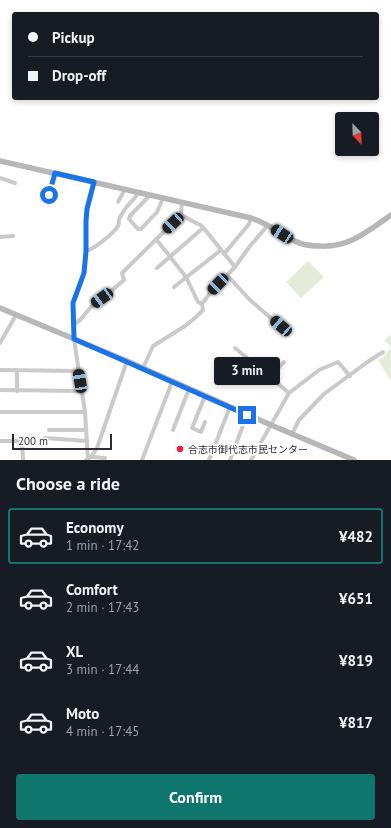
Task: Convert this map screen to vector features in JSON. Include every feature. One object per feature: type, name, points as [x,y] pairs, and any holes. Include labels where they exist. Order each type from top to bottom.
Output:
[{"type":"street","points":[[0,160],[251,218],[268,225],[296,242],[306,245],[324,247],[344,244],[361,236],[391,215]]},
{"type":"street","points":[[49,195],[55,173]]},
{"type":"street","points":[[0,178],[15,183]]},
{"type":"street","points":[[88,459],[85,412],[74,339],[73,303],[84,273],[87,209],[94,182]]},
{"type":"street","points":[[118,202],[125,189]]},
{"type":"street","points":[[86,251],[90,250],[106,238],[117,227],[119,224],[119,219],[129,204],[137,196],[138,192]]},
{"type":"street","points":[[150,195],[130,216],[129,219],[138,229],[141,229],[157,212],[163,198]]},
{"type":"street","points":[[73,325],[80,320],[91,307],[124,280],[122,273],[181,215],[182,202]]},
{"type":"street","points":[[181,215],[203,228],[235,267]]},
{"type":"street","points":[[224,254],[249,224],[251,218]]},
{"type":"street","points":[[143,368],[153,346],[195,318],[202,310],[202,304],[210,293],[235,267],[268,225]]},
{"type":"street","points":[[157,268],[203,228]]},
{"type":"street","points":[[0,237],[13,236]]},
{"type":"street","points":[[156,239],[186,277],[198,302],[202,304]]},
{"type":"street","points":[[174,287],[221,250]]},
{"type":"street","points":[[227,275],[249,299],[281,326]]},
{"type":"street","points":[[0,308],[143,368],[247,415],[354,460]]},
{"type":"street","points":[[0,343],[16,315]]},
{"type":"street","points":[[236,348],[290,393]]},
{"type":"street","points":[[292,434],[299,420],[324,394],[383,352]]},
{"type":"street","points":[[88,459],[97,448],[127,362]]},
{"type":"street","points":[[270,376],[284,362]]},
{"type":"street","points":[[251,460],[290,393],[319,370],[338,362],[350,376]]},
{"type":"street","points":[[0,370],[79,371]]},
{"type":"street","points":[[17,370],[17,391]]},
{"type":"street","points":[[142,460],[172,382]]},
{"type":"street","points":[[173,430],[189,389]]},
{"type":"street","points":[[0,390],[82,391]]},
{"type":"street","points":[[205,396],[192,428],[201,432],[205,422]]},
{"type":"street","points":[[209,460],[230,407]]},
{"type":"street","points":[[0,412],[85,412]]},
{"type":"street","points":[[230,460],[247,415]]},
{"type":"street","points":[[49,430],[86,430]]},
{"type":"street","points":[[45,438],[87,441]]},
{"type":"street","points":[[101,438],[106,439]]},
{"type":"street","points":[[0,441],[22,441],[23,460]]},
{"type":"street","points":[[88,459],[106,458]]},
{"type":"green space","points":[[308,261],[324,277],[301,298],[286,282]]},
{"type":"green space","points":[[391,335],[391,347],[384,340]]},
{"type":"green space","points":[[391,347],[391,381],[378,360],[384,357]]},
{"type":"place","name":"合志市御代志市民センター","points":[[180,449]]},
{"type":"route","points":[[49,195],[55,173],[94,182],[87,209],[84,273],[73,303],[74,339],[247,415]]}]
